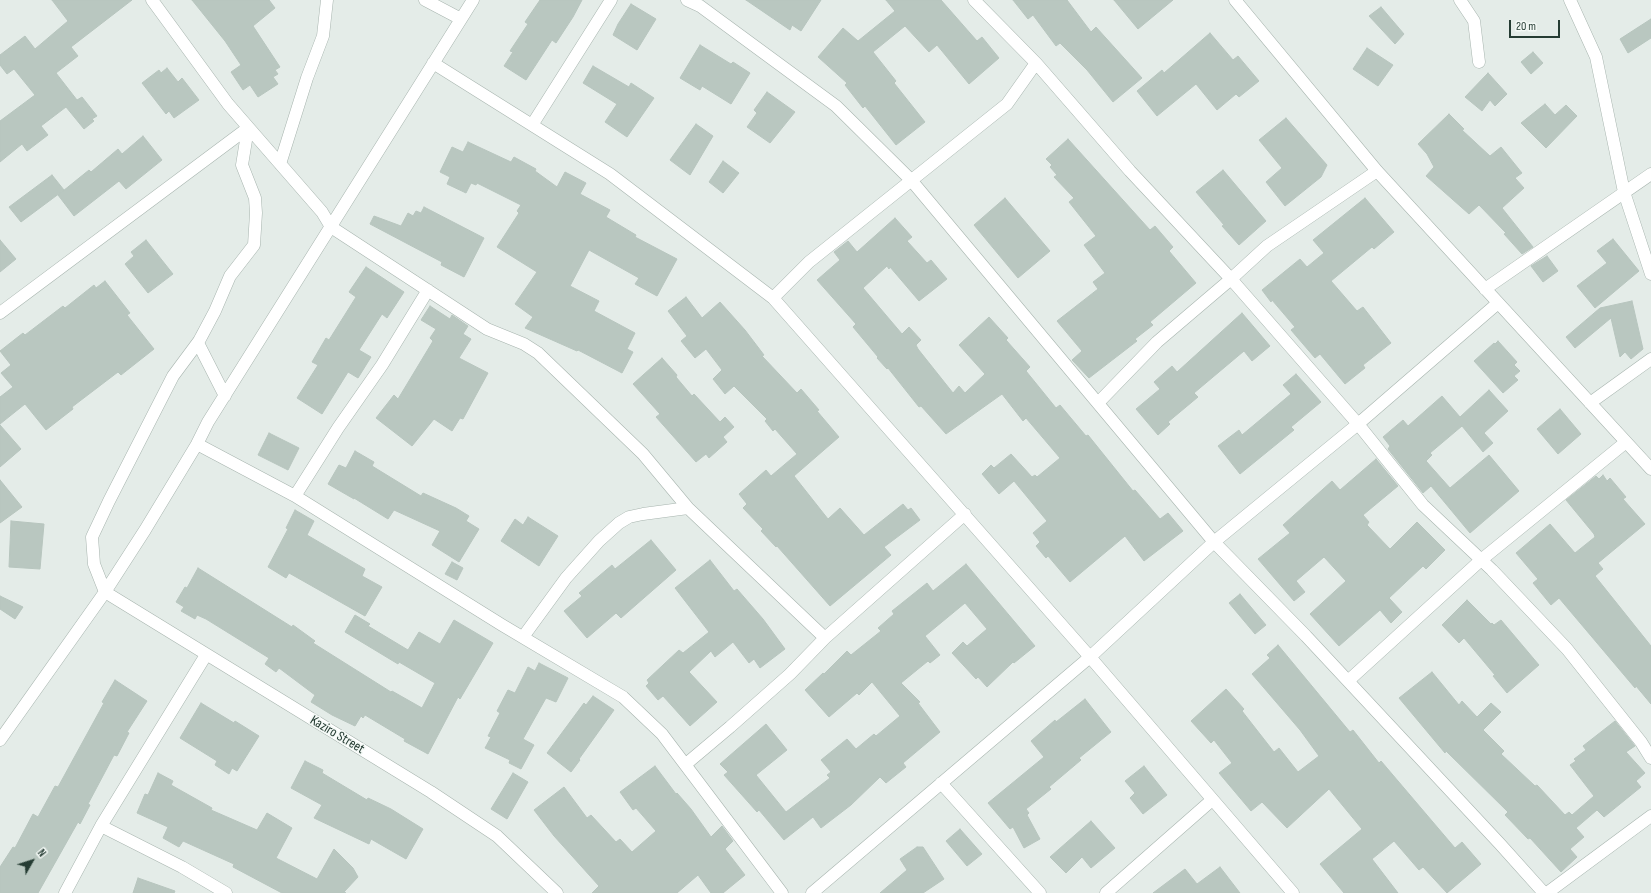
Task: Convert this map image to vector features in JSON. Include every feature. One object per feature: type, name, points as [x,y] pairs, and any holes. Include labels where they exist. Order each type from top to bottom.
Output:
[{"type":"street","points":[[152,0],[248,128],[322,212],[331,227],[486,329],[524,344],[538,353],[643,454],[688,508],[825,638]]},
{"type":"street","points":[[280,164],[307,78],[323,36],[327,0]]},
{"type":"street","points":[[425,0],[461,19]]},
{"type":"street","points":[[0,740],[105,592],[145,530],[197,444],[208,422],[473,0]]},
{"type":"street","points":[[532,125],[611,0]]},
{"type":"street","points":[[687,0],[700,6],[836,106],[911,180],[1214,542],[1348,681],[1544,893]]},
{"type":"street","points":[[974,0],[1036,63],[1130,171],[1231,279],[1358,424],[1423,505],[1481,560],[1567,650],[1641,742],[1651,758]]},
{"type":"street","points":[[1234,0],[1377,171],[1651,469]]},
{"type":"street","points":[[1460,0],[1474,21],[1479,62]]},
{"type":"street","points":[[1570,0],[1596,57],[1624,192],[1651,274]]},
{"type":"street","points":[[433,63],[610,174],[773,298],[966,514],[1293,893]]},
{"type":"street","points":[[773,298],[809,262],[1007,104],[1036,63]]},
{"type":"street","points":[[0,313],[248,128]]},
{"type":"street","points":[[105,592],[94,564],[92,537],[172,376],[198,343],[215,311],[230,276],[254,245],[256,213],[255,198],[242,165],[248,128]]},
{"type":"street","points":[[1098,403],[1157,342],[1267,246],[1377,171]]},
{"type":"street","points":[[1485,289],[1651,174]]},
{"type":"street","points":[[295,496],[338,428],[382,365],[428,290]]},
{"type":"street","points":[[812,893],[1090,656],[1214,542],[1358,424],[1498,303]]},
{"type":"street","points":[[198,343],[225,396]]},
{"type":"street","points":[[1590,403],[1651,359]]},
{"type":"street","points":[[1348,681],[1481,560],[1626,442]]},
{"type":"street","points":[[197,444],[295,496],[623,697],[662,734],[782,893]]},
{"type":"street","points":[[523,637],[566,578],[599,541],[619,523],[629,517],[688,508]]},
{"type":"street","points":[[686,764],[790,674],[825,638],[966,514]]},
{"type":"street","name":"Kaziro Street","points":[[105,592],[431,792],[497,836],[557,893]]},
{"type":"street","points":[[65,893],[101,826],[206,655]]},
{"type":"street","points":[[941,783],[1040,893]]},
{"type":"street","points":[[1106,893],[1212,800]]},
{"type":"street","points":[[1548,893],[1651,816]]},
{"type":"street","points":[[101,826],[182,867],[226,893]]},
{"type":"building","points":[[52,0],[132,0],[71,47],[78,56],[56,73],[77,100],[82,97],[97,116],[92,119],[94,121],[84,129],[66,107],[41,126],[48,135],[27,151],[22,144],[0,162],[0,121],[35,95],[14,69],[7,74],[0,65],[0,55],[25,36],[35,49],[68,21]]},
{"type":"building","points":[[192,0],[269,0],[275,8],[253,26],[280,67],[275,70],[278,74],[273,77],[278,84],[258,97],[250,85],[243,90],[231,72],[241,65],[225,41]]},
{"type":"building","points":[[540,0],[582,0],[556,43],[552,40],[526,80],[504,66],[513,52],[510,51],[528,24],[525,22]]},
{"type":"building","points":[[746,0],[821,0],[801,31],[792,25],[790,30]]},
{"type":"building","points":[[886,0],[941,0],[977,41],[982,37],[999,58],[969,84],[937,45],[929,52],[905,26],[873,52],[896,81],[894,83],[925,122],[896,145],[865,106],[863,108],[845,85],[847,83],[818,57],[843,28],[858,41],[895,11]]},
{"type":"building","points":[[1013,0],[1067,0],[1091,32],[1096,27],[1142,78],[1113,102],[1087,70],[1060,43],[1056,46],[1033,15],[1028,19]]},
{"type":"building","points":[[1114,0],[1173,0],[1138,29]]},
{"type":"building","points":[[631,4],[656,19],[637,50],[613,35]]},
{"type":"building","points":[[1381,7],[1404,34],[1395,44],[1369,16]]},
{"type":"building","points":[[1651,19],[1651,38],[1628,53],[1620,39]]},
{"type":"building","points":[[1210,33],[1233,60],[1238,56],[1259,81],[1239,97],[1236,94],[1217,110],[1196,84],[1157,116],[1137,91],[1162,70],[1164,73]]},
{"type":"building","points":[[700,45],[731,64],[733,62],[750,73],[731,104],[702,86],[700,90],[680,78]]},
{"type":"building","points":[[1367,48],[1393,65],[1378,86],[1353,69]]},
{"type":"building","points":[[1533,52],[1543,63],[1531,74],[1521,62]]},
{"type":"building","points":[[593,66],[629,87],[631,83],[654,98],[627,137],[605,122],[617,104],[583,83]]},
{"type":"building","points":[[167,68],[178,82],[182,78],[199,100],[174,118],[169,111],[166,114],[142,83],[159,70],[161,73]]},
{"type":"building","points":[[1488,73],[1507,94],[1495,106],[1490,100],[1482,111],[1465,97]]},
{"type":"building","points":[[767,92],[795,112],[770,143],[747,127],[757,113],[754,110]]},
{"type":"building","points":[[1545,104],[1555,115],[1566,105],[1577,116],[1546,148],[1521,123]]},
{"type":"building","points":[[1449,114],[1464,129],[1462,130],[1490,156],[1501,147],[1522,173],[1515,178],[1524,188],[1502,208],[1533,247],[1522,254],[1504,234],[1506,233],[1479,205],[1469,214],[1426,176],[1434,167],[1427,154],[1418,144]]},
{"type":"building","points":[[1286,118],[1327,165],[1321,177],[1285,206],[1266,182],[1282,168],[1259,140]]},
{"type":"building","points":[[696,124],[713,136],[690,175],[670,160]]},
{"type":"building","points":[[143,136],[162,160],[126,189],[119,181],[74,216],[58,195],[89,170],[91,172],[118,149],[122,154]]},
{"type":"building","points":[[1068,139],[1150,230],[1155,226],[1173,247],[1169,251],[1196,283],[1150,322],[1153,325],[1135,339],[1137,341],[1089,378],[1072,360],[1082,351],[1057,321],[1098,289],[1093,282],[1105,273],[1084,245],[1096,236],[1069,202],[1074,198],[1054,177],[1057,175],[1050,167],[1052,165],[1046,159]]},
{"type":"building","points":[[468,142],[511,162],[514,157],[536,169],[535,171],[557,187],[565,172],[586,183],[580,194],[610,210],[606,217],[636,235],[635,237],[677,259],[657,296],[635,284],[639,278],[589,250],[570,286],[599,301],[594,311],[635,333],[627,349],[633,352],[622,373],[578,350],[577,351],[525,328],[533,317],[515,304],[537,272],[497,247],[519,213],[517,211],[521,205],[477,183],[476,185],[471,183],[466,193],[447,184],[450,177],[440,172],[452,147],[463,152]]},
{"type":"building","points":[[723,161],[739,173],[723,193],[709,182]]},
{"type":"building","points":[[1223,170],[1266,221],[1239,245],[1222,226],[1224,225],[1196,192]]},
{"type":"building","points":[[52,175],[64,190],[21,222],[9,207]]},
{"type":"building","points":[[1005,198],[1050,251],[1018,278],[974,225]]},
{"type":"building","points":[[1365,198],[1394,232],[1374,249],[1372,247],[1331,281],[1357,311],[1363,307],[1391,343],[1363,365],[1365,368],[1345,384],[1320,354],[1315,358],[1291,330],[1295,327],[1272,300],[1271,302],[1262,290],[1300,259],[1307,267],[1324,253],[1313,240]]},
{"type":"building","points":[[424,207],[484,238],[464,277],[441,265],[442,262],[370,224],[374,216],[401,226],[408,213],[413,216],[416,211],[421,213]]},
{"type":"building","points":[[895,218],[912,237],[907,241],[927,263],[931,260],[947,279],[919,301],[890,267],[889,269],[887,266],[863,288],[902,334],[909,327],[921,340],[916,345],[918,349],[953,393],[959,386],[965,393],[985,374],[959,345],[989,317],[1008,338],[1006,340],[1030,367],[1026,371],[1056,408],[1060,405],[1086,436],[1088,435],[1133,491],[1135,490],[1160,519],[1168,513],[1183,531],[1144,561],[1125,536],[1070,582],[1048,556],[1046,558],[1036,546],[1040,542],[1033,533],[1047,521],[1014,481],[999,494],[982,474],[991,465],[994,468],[1011,454],[1032,477],[1035,475],[1037,477],[1060,458],[1026,418],[1023,421],[1002,394],[946,434],[921,406],[919,407],[888,368],[887,369],[877,358],[878,357],[853,327],[856,324],[817,280],[840,260],[834,252],[848,241],[857,252]]},
{"type":"building","points":[[1613,239],[1639,271],[1595,308],[1577,286],[1607,263],[1597,251]]},
{"type":"building","points":[[0,240],[16,259],[0,272]]},
{"type":"building","points":[[146,240],[173,274],[148,293],[125,264],[134,256],[131,252]]},
{"type":"building","points":[[1547,256],[1558,271],[1543,282],[1531,266]]},
{"type":"building","points":[[366,267],[404,292],[387,318],[382,314],[359,350],[371,357],[358,378],[348,372],[322,414],[297,398],[318,365],[312,362],[326,338],[329,340],[356,297],[349,292]]},
{"type":"building","points":[[105,281],[130,313],[127,315],[154,349],[121,375],[118,372],[72,407],[73,409],[46,430],[25,404],[0,424],[0,397],[13,387],[1,373],[11,365],[0,351],[23,333],[25,335],[63,306],[65,308],[94,285],[96,288]]},
{"type":"building","points":[[686,297],[702,318],[720,302],[745,330],[764,355],[762,356],[797,393],[801,389],[839,437],[794,476],[828,519],[840,508],[864,535],[903,504],[908,510],[911,508],[920,520],[884,547],[891,555],[830,606],[777,546],[776,547],[761,531],[763,529],[743,508],[747,504],[739,494],[766,470],[771,476],[797,454],[775,429],[773,431],[765,421],[767,419],[734,386],[725,394],[713,379],[722,370],[706,349],[695,358],[681,341],[687,336],[668,311]]},
{"type":"building","points":[[1632,301],[1643,349],[1631,359],[1625,352],[1620,357],[1611,318],[1575,348],[1566,337],[1600,308]]},
{"type":"building","points":[[430,306],[450,319],[452,315],[468,326],[463,334],[471,339],[459,358],[488,373],[463,419],[460,418],[452,431],[434,419],[412,446],[376,418],[394,395],[398,399],[433,341],[430,338],[436,329],[421,320]]},
{"type":"building","points":[[1242,313],[1270,346],[1252,361],[1244,351],[1194,393],[1198,397],[1168,422],[1170,424],[1158,435],[1136,409],[1160,389],[1154,382],[1172,366],[1177,372]]},
{"type":"building","points":[[1498,341],[1517,362],[1514,365],[1520,371],[1514,376],[1518,380],[1503,393],[1474,361]]},
{"type":"building","points":[[662,358],[677,375],[676,377],[692,396],[694,394],[720,422],[725,417],[734,427],[723,437],[727,442],[709,458],[706,454],[696,462],[656,417],[660,414],[633,384]]},
{"type":"building","points":[[1296,374],[1321,402],[1291,427],[1294,430],[1240,474],[1218,446],[1239,430],[1242,435],[1291,394],[1283,385]]},
{"type":"building","points":[[1489,390],[1508,411],[1484,433],[1493,443],[1483,452],[1462,426],[1430,453],[1432,455],[1426,461],[1450,488],[1489,455],[1519,491],[1470,533],[1431,486],[1423,493],[1388,449],[1390,446],[1383,437],[1403,420],[1408,426],[1442,396],[1460,417]]},
{"type":"building","points":[[1560,409],[1581,434],[1558,454],[1537,429]]},
{"type":"building","points":[[0,425],[21,449],[0,467]]},
{"type":"building","points":[[269,433],[299,448],[288,470],[258,455]]},
{"type":"building","points":[[355,451],[374,462],[372,466],[421,496],[423,493],[456,508],[469,516],[466,521],[479,529],[459,562],[432,545],[440,531],[394,510],[388,519],[328,484],[339,465],[346,468]]},
{"type":"building","points":[[1376,459],[1398,486],[1363,515],[1369,522],[1367,525],[1390,549],[1417,522],[1445,550],[1426,569],[1423,566],[1389,598],[1402,612],[1391,623],[1380,610],[1339,646],[1310,614],[1346,581],[1324,557],[1296,581],[1305,592],[1294,601],[1258,559],[1290,533],[1283,525],[1332,481],[1340,490]]},
{"type":"building","points":[[1603,475],[1607,481],[1610,478],[1626,497],[1623,499],[1645,524],[1598,563],[1603,569],[1595,576],[1651,646],[1651,704],[1636,686],[1635,688],[1559,598],[1551,605],[1533,583],[1538,579],[1516,553],[1550,524],[1575,553],[1595,537],[1566,500],[1596,476],[1599,479]]},
{"type":"building","points":[[0,480],[22,507],[0,523]]},
{"type":"building","points":[[295,510],[314,521],[307,535],[365,569],[362,576],[382,587],[365,616],[289,573],[286,578],[268,567],[288,529],[286,528]]},
{"type":"building","points":[[528,517],[558,536],[539,566],[501,541],[515,519],[523,525]]},
{"type":"building","points":[[11,521],[44,524],[40,569],[9,567]]},
{"type":"building","points":[[651,540],[676,570],[621,618],[616,613],[587,638],[564,611],[582,596],[579,593],[612,565],[615,569]]},
{"type":"building","points":[[710,560],[734,591],[737,589],[763,619],[785,649],[760,668],[754,659],[749,663],[733,642],[715,657],[711,651],[689,672],[717,702],[690,726],[663,696],[658,700],[646,686],[649,683],[647,680],[679,650],[683,653],[709,632],[675,588]]},
{"type":"building","points":[[452,562],[463,568],[457,580],[445,574]]},
{"type":"building","points":[[966,564],[1035,646],[1014,663],[1013,662],[987,687],[978,677],[976,679],[952,653],[963,642],[967,646],[987,629],[965,603],[925,636],[940,655],[930,663],[928,661],[901,683],[920,702],[918,703],[940,732],[903,763],[906,767],[886,783],[880,777],[851,805],[821,828],[813,817],[784,840],[759,810],[757,812],[724,775],[728,772],[720,764],[766,724],[787,750],[756,775],[786,812],[830,778],[827,775],[831,772],[821,760],[847,739],[856,749],[874,734],[876,736],[900,716],[872,682],[859,695],[857,693],[829,717],[805,690],[823,673],[824,674],[847,651],[851,655],[881,631],[878,628],[894,614],[892,611],[927,583],[933,591]]},
{"type":"building","points":[[198,568],[292,627],[293,625],[315,641],[313,643],[391,692],[392,691],[422,708],[435,683],[399,662],[398,664],[345,632],[355,615],[370,624],[368,626],[408,650],[419,632],[440,644],[454,620],[493,643],[460,699],[458,697],[428,754],[404,741],[405,739],[365,715],[363,718],[361,716],[355,726],[332,715],[311,702],[315,695],[279,668],[276,672],[265,664],[269,658],[206,619],[197,615],[195,619],[181,611],[184,607],[176,602],[185,587],[187,588]]},
{"type":"building","points":[[1240,594],[1266,625],[1255,634],[1229,603]]},
{"type":"building","points":[[0,596],[23,607],[15,619],[0,609]]},
{"type":"building","points":[[1467,600],[1491,624],[1492,623],[1494,625],[1501,620],[1539,665],[1507,693],[1493,676],[1495,675],[1464,638],[1459,643],[1442,625]]},
{"type":"building","points":[[1278,645],[1350,732],[1353,730],[1379,763],[1381,761],[1455,848],[1462,842],[1481,864],[1447,893],[1423,867],[1419,870],[1394,841],[1372,859],[1398,893],[1344,893],[1320,864],[1362,829],[1329,789],[1287,828],[1262,802],[1251,811],[1219,773],[1232,763],[1214,740],[1211,743],[1191,721],[1226,689],[1244,709],[1242,711],[1274,752],[1279,748],[1298,772],[1319,756],[1300,730],[1252,674],[1270,658],[1267,655]]},
{"type":"building","points":[[539,663],[568,678],[556,702],[546,698],[523,739],[534,745],[521,769],[509,763],[510,760],[485,748],[491,737],[488,736],[500,713],[497,711],[508,690],[515,693],[528,667],[535,671]]},
{"type":"building","points":[[1432,672],[1459,705],[1462,701],[1477,717],[1491,703],[1501,712],[1483,730],[1504,751],[1501,754],[1535,786],[1537,785],[1565,815],[1569,812],[1572,815],[1594,796],[1570,765],[1576,761],[1574,759],[1586,750],[1583,746],[1615,721],[1635,746],[1626,752],[1645,773],[1636,781],[1641,787],[1604,817],[1597,810],[1576,828],[1584,837],[1570,849],[1577,857],[1561,872],[1530,838],[1528,839],[1505,815],[1508,812],[1446,751],[1445,753],[1399,698]]},
{"type":"building","points":[[115,680],[147,701],[127,732],[129,733],[117,756],[114,755],[88,804],[90,805],[80,824],[78,822],[38,893],[0,893],[0,867],[13,847],[15,848],[33,814],[38,817],[55,786],[58,787]]},
{"type":"building","points":[[593,696],[614,710],[571,772],[547,753],[584,703],[586,705]]},
{"type":"building","points":[[1085,699],[1111,732],[1079,758],[1081,760],[1049,787],[1051,789],[1026,809],[1029,813],[1027,815],[1040,839],[1024,848],[1013,827],[1010,829],[988,803],[1044,757],[1031,741],[1055,720],[1056,722]]},
{"type":"building","points":[[201,703],[259,736],[237,771],[232,768],[229,774],[215,765],[217,761],[180,738]]},
{"type":"building","points":[[305,761],[323,770],[322,773],[367,800],[368,798],[391,809],[423,829],[406,859],[371,839],[369,844],[314,818],[322,805],[291,788]]},
{"type":"building","points":[[655,766],[676,794],[677,793],[691,809],[711,837],[722,826],[733,841],[725,849],[745,875],[723,893],[711,893],[698,875],[677,893],[592,893],[599,886],[554,836],[534,810],[564,787],[587,818],[591,815],[616,842],[620,839],[632,852],[656,831],[636,808],[633,810],[620,792]]},
{"type":"building","points":[[1144,766],[1167,795],[1143,814],[1130,798],[1135,793],[1125,781]]},
{"type":"building","points":[[158,773],[173,781],[171,785],[212,808],[211,810],[257,830],[267,813],[292,828],[276,858],[317,879],[334,849],[353,868],[358,877],[344,892],[346,893],[282,893],[233,867],[234,864],[183,841],[179,847],[163,838],[168,827],[137,813],[145,794],[148,795]]},
{"type":"building","points":[[513,773],[528,782],[507,819],[491,809]]},
{"type":"building","points":[[1091,821],[1115,848],[1091,868],[1082,857],[1066,873],[1050,857]]},
{"type":"building","points":[[960,829],[982,854],[967,866],[946,841]]},
{"type":"building","points":[[917,847],[923,847],[944,879],[923,893],[880,893],[907,870],[900,859]]},
{"type":"building","points":[[1220,867],[1240,893],[1153,893],[1185,869],[1197,884]]},
{"type":"building","points":[[138,878],[175,891],[174,893],[133,893]]}]
